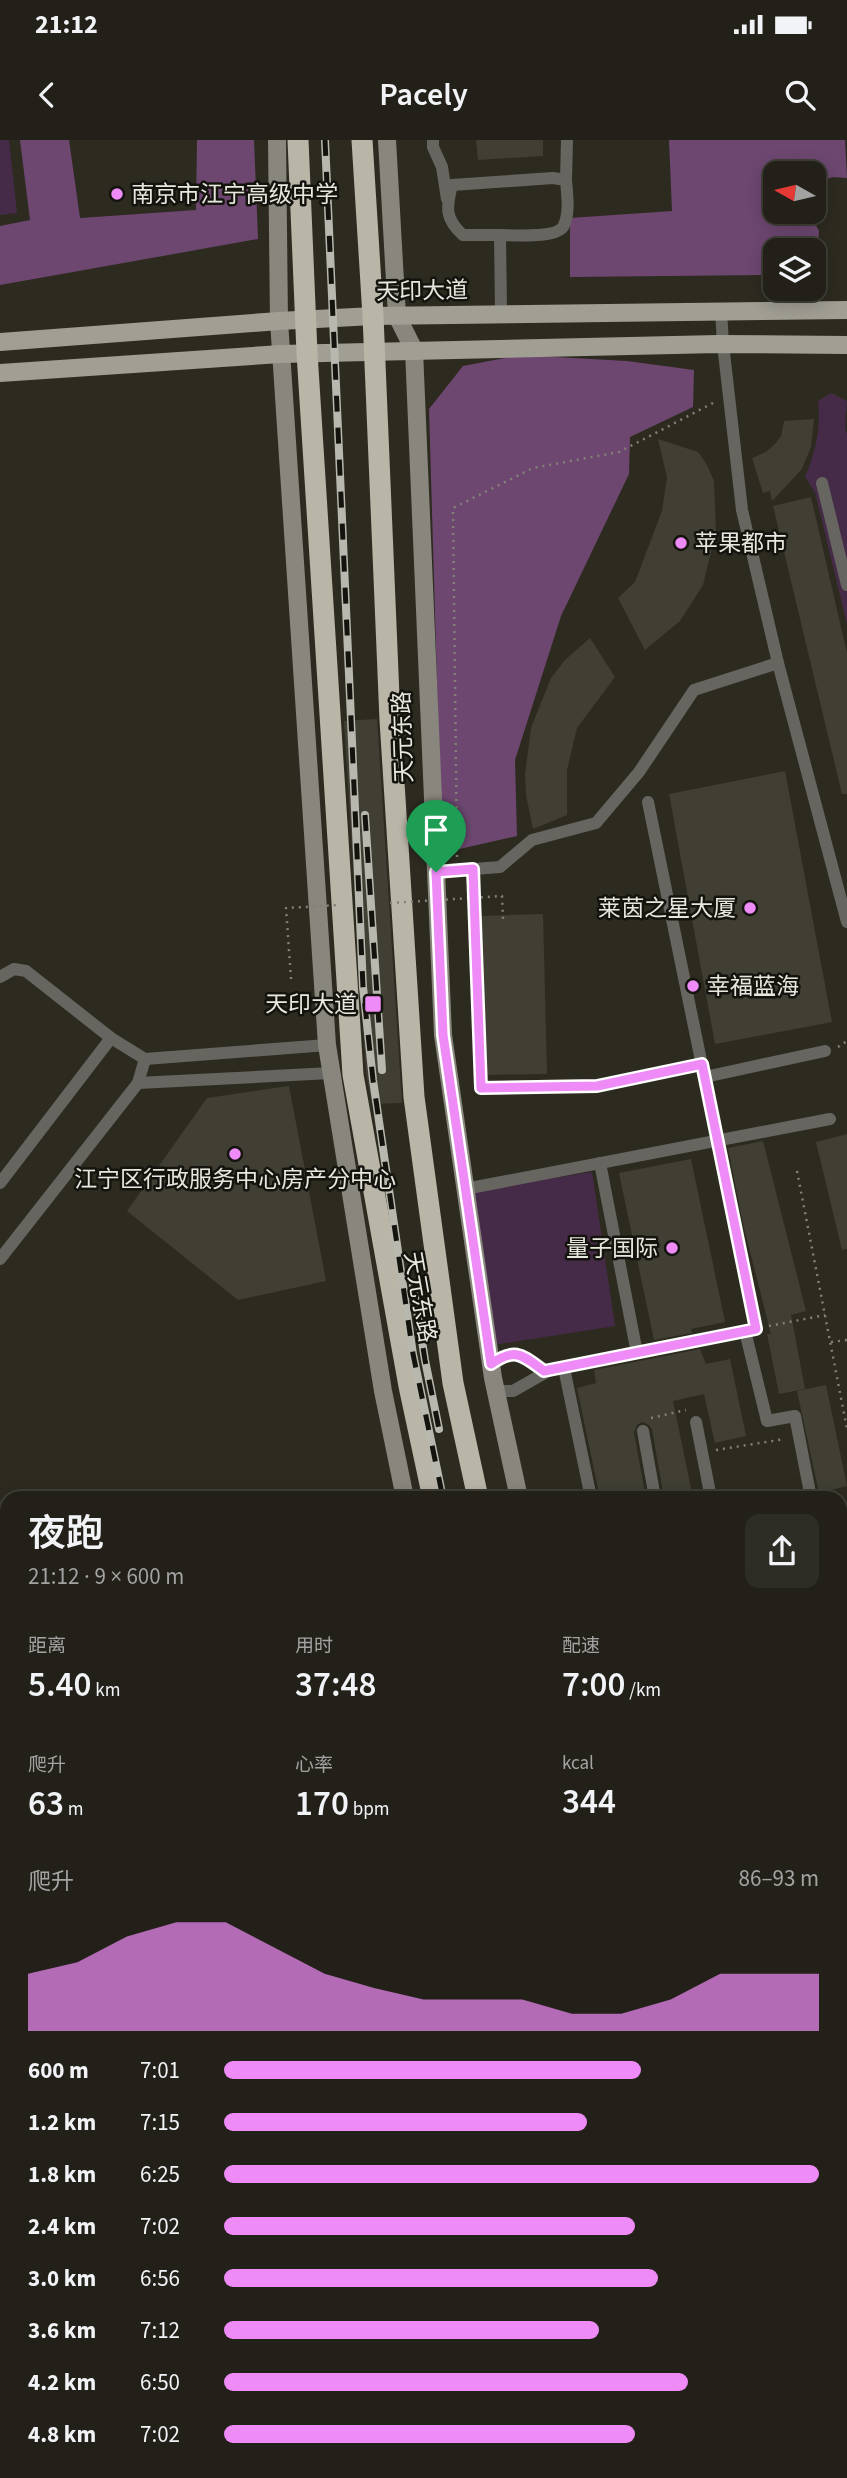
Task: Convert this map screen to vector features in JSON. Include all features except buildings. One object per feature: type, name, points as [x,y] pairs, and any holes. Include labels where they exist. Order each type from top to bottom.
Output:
[{"type":"highway","name":"天元东路","points":[[298,140],[305,320],[353,1075],[409,1386],[432,1491]]},
{"type":"highway","name":"天元东路","points":[[362,140],[373,316],[391,733],[414,1097],[453,1383],[476,1491]]},
{"type":"main road","name":"天印大道","points":[[0,342],[373,316],[847,310]]},
{"type":"main road","points":[[0,373],[307,353],[723,344],[847,345]]},
{"type":"street","points":[[277,140],[279,321],[327,1045],[383,1391],[404,1491]]},
{"type":"street","name":"天元东路","points":[[387,140],[397,316],[414,350],[443,1035],[495,1391],[517,1491]]},
{"type":"street","points":[[433,140],[433,147],[442,167],[453,226],[463,236],[559,232],[564,226],[568,202],[567,140]]},
{"type":"street","points":[[447,203],[452,186],[552,178],[566,180]]},
{"type":"street","points":[[500,235],[501,313]]},
{"type":"street","points":[[721,310],[742,510],[778,663],[847,922]]},
{"type":"street","points":[[822,483],[847,585]]},
{"type":"street","points":[[436,872],[500,867],[532,840],[596,823],[639,772],[694,690],[778,663]]},
{"type":"street","points":[[649,802],[718,1140],[767,1422],[794,1416],[810,1491]]},
{"type":"street","points":[[0,977],[13,969],[26,971],[111,1038],[145,1059],[327,1045]]},
{"type":"street","points":[[0,1183],[111,1038]]},
{"type":"street","points":[[703,1070],[825,1052]]},
{"type":"street","points":[[0,1259],[138,1083],[145,1059]]},
{"type":"street","points":[[138,1083],[331,1073]]},
{"type":"street","points":[[465,1189],[830,1119]]},
{"type":"street","points":[[600,1163],[637,1353]]},
{"type":"street","points":[[491,1364],[506,1354],[524,1356],[544,1371],[750,1330]]},
{"type":"street","points":[[564,1367],[590,1491]]},
{"type":"street","points":[[495,1391],[513,1391],[550,1370]]},
{"type":"street","points":[[696,1422],[710,1491]]},
{"type":"street","points":[[643,1431],[654,1491]]},
{"type":"path","points":[[457,870],[453,508],[533,468],[619,452],[729,395]]},
{"type":"path","points":[[473,869],[481,1088],[597,1086],[703,1070]]},
{"type":"path","points":[[390,903],[502,896],[503,919]]},
{"type":"path","points":[[291,979],[286,908],[339,905]]},
{"type":"path","points":[[797,1171],[831,1343],[847,1340]]},
{"type":"path","points":[[750,1330],[825,1315],[847,1429]]},
{"type":"path","points":[[643,1431],[642,1420],[692,1409],[696,1422]]},
{"type":"path","points":[[702,1452],[799,1436]]},
{"type":"shaded area","points":[[0,140],[9,140],[17,213],[0,215]]},
{"type":"shaded area","points":[[20,140],[69,140],[80,218],[196,210],[197,140],[254,140],[258,239],[0,285],[0,226],[30,220]]},
{"type":"shaded area","points":[[669,140],[845,140],[847,178],[826,179],[826,161],[763,161],[763,224],[815,224],[819,231],[819,238],[763,238],[763,275],[570,277],[570,218],[672,211]]},
{"type":"shaded area","points":[[520,355],[627,361],[694,370],[693,407],[630,437],[629,474],[561,616],[515,760],[517,836],[442,853],[429,409],[463,366]]},
{"type":"shaded area","points":[[831,393],[847,401],[847,624],[815,492],[805,477],[817,440],[818,401]]},
{"type":"shaded area","points":[[592,1172],[615,1326],[493,1345],[470,1191]]},
{"type":"railway","points":[[325,140],[363,987],[373,1080],[413,1354],[442,1491]]},
{"type":"railway","points":[[365,815],[382,1070]]},
{"type":"railway","points":[[413,1285],[439,1429]]},
{"type":"place","name":"南京市江宁高级中学","points":[[117,194]]},
{"type":"place","name":"苹果都市","points":[[681,543]]},
{"type":"place","name":"莱茵之星大厦","points":[[750,908]]},
{"type":"place","name":"幸福蓝海","points":[[693,986]]},
{"type":"place","name":"天印大道","points":[[373,1004]]},
{"type":"place","name":"江宁区行政服务中心房产分中心","points":[[235,1154]]},
{"type":"place","name":"量子国际","points":[[672,1248]]},
{"type":"route","points":[[473,869],[481,1088],[597,1086],[702,1064],[756,1329],[544,1371],[524,1356],[506,1354],[491,1364],[443,1035],[436,872],[473,869]]}]
